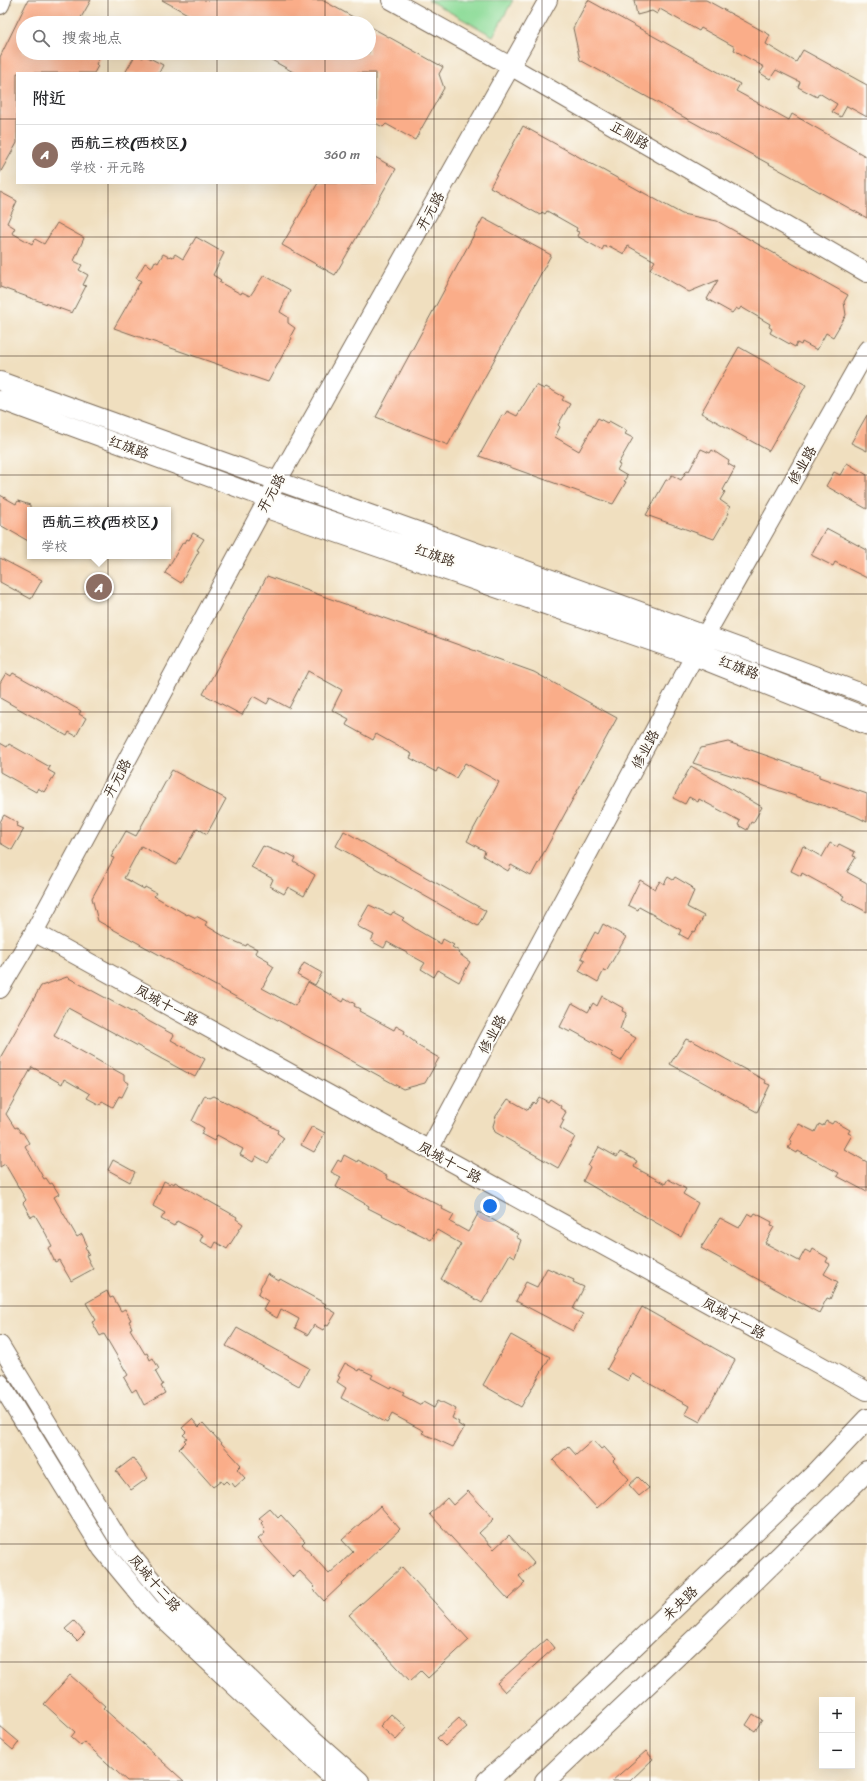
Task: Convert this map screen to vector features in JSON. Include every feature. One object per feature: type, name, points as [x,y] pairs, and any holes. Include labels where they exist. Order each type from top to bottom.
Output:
[{"type":"main road","name":"未央路","points":[[487,1781],[577,1700],[804,1485],[867,1419]]},
{"type":"main road","points":[[545,1781],[696,1639],[867,1471]]},
{"type":"street","points":[[0,4],[2,0]]},
{"type":"street","name":"正则路","points":[[391,0],[512,66],[867,273]]},
{"type":"street","name":"开元路","points":[[0,989],[34,932],[277,482],[548,0]]},
{"type":"street","name":"修业路","points":[[429,1150],[706,634],[867,350]]},
{"type":"street","name":"红旗路","points":[[0,381],[277,482],[706,634],[867,695]]},
{"type":"street","name":"红旗路","points":[[0,400],[265,504],[438,555],[696,655],[867,717]]},
{"type":"street","points":[[696,655],[867,728]]},
{"type":"street","name":"凤城十一路","points":[[34,932],[867,1391]]},
{"type":"street","name":"凤城十二路","points":[[0,1345],[120,1542],[171,1603],[305,1732],[360,1781]]},
{"type":"street","name":"凤城十二路","points":[[0,1383],[102,1549],[150,1607],[336,1781]]},
{"type":"green space","points":[[428,0],[513,0],[493,36]]},
{"type":"building","points":[[28,0],[91,0],[82,16],[20,16]]},
{"type":"building","points":[[162,0],[322,0],[351,16],[191,16]]},
{"type":"building","points":[[588,0],[740,84],[736,91],[789,120],[792,114],[867,157],[867,218],[580,60],[573,28]]},
{"type":"building","points":[[634,0],[706,0],[770,35],[766,44],[796,62],[803,50],[867,85],[867,117],[847,106],[841,117],[832,112],[837,104],[819,93],[817,97],[798,87],[800,82],[776,70],[770,79],[760,73],[764,67],[734,50],[735,47],[701,28],[699,31],[660,9],[657,14],[652,11],[637,15]]},
{"type":"building","points":[[16,24],[16,60],[98,60],[96,64],[98,66],[95,72],[16,72],[16,145],[0,173],[0,57]]},
{"type":"building","points":[[376,30],[443,67],[439,74],[444,88],[415,140],[386,124],[383,127],[376,124],[376,72],[293,72],[272,60],[376,60]]},
{"type":"building","points":[[133,60],[154,60],[163,65],[160,72],[126,72]]},
{"type":"building","points":[[523,126],[682,214],[717,221],[848,295],[844,302],[846,315],[833,337],[826,333],[817,350],[802,342],[801,345],[797,343],[795,347],[770,333],[772,329],[769,327],[770,324],[741,307],[739,310],[736,308],[732,313],[707,299],[718,280],[689,292],[650,269],[655,261],[628,246],[624,254],[609,246],[608,248],[604,246],[602,250],[577,236],[579,232],[576,231],[577,228],[547,211],[545,214],[542,212],[540,215],[490,187]]},
{"type":"building","points":[[376,158],[396,169],[335,275],[282,245],[317,184],[376,184]]},
{"type":"building","points":[[0,192],[17,201],[7,223],[15,228],[12,233],[32,244],[35,239],[44,244],[57,223],[84,238],[74,261],[82,265],[79,270],[88,275],[83,285],[86,286],[72,313],[0,287]]},
{"type":"building","points":[[483,218],[551,255],[448,445],[376,417]]},
{"type":"building","points":[[196,237],[224,253],[213,275],[221,280],[219,282],[241,294],[242,292],[250,296],[264,275],[290,290],[280,312],[288,317],[288,323],[295,328],[290,337],[292,338],[268,382],[114,328],[141,281],[136,278],[145,263],[152,267],[155,261],[158,263],[163,254],[173,257],[175,254],[183,259]]},
{"type":"building","points":[[739,347],[806,385],[769,451],[701,413]]},
{"type":"building","points":[[536,385],[544,389],[546,387],[564,397],[562,400],[570,404],[558,425],[560,427],[555,437],[579,451],[598,418],[607,423],[609,421],[627,431],[625,434],[633,438],[618,464],[620,465],[617,470],[627,476],[624,481],[626,482],[613,504],[479,456],[502,415],[504,416],[507,411],[517,416]]},
{"type":"building","points":[[867,415],[867,451],[851,443]]},
{"type":"building","points":[[701,449],[710,453],[712,450],[729,461],[728,464],[735,468],[723,490],[725,492],[720,500],[730,507],[727,512],[729,513],[714,539],[646,515],[666,480],[668,480],[672,475],[681,480],[687,470],[689,471]]},
{"type":"building","points":[[847,463],[867,475],[867,509],[826,486],[834,472],[840,475]]},
{"type":"building","points":[[0,495],[16,504],[18,501],[30,505],[30,507],[27,507],[27,540],[0,525]]},
{"type":"building","points":[[826,528],[867,550],[867,578],[835,562],[833,566],[811,555]]},
{"type":"building","points":[[193,533],[204,539],[181,583],[165,573],[183,542],[185,543],[187,539],[189,540]]},
{"type":"building","points":[[0,558],[42,580],[31,599],[0,582]]},
{"type":"building","points":[[267,576],[534,672],[617,718],[531,876],[511,865],[508,871],[483,856],[485,851],[467,841],[499,782],[465,763],[456,778],[438,768],[436,772],[410,758],[412,754],[376,734],[373,740],[346,725],[349,719],[332,710],[342,690],[308,671],[289,708],[270,698],[267,704],[253,696],[242,715],[203,694]]},
{"type":"building","points":[[6,673],[11,676],[13,673],[81,711],[79,714],[86,718],[76,736],[69,732],[67,736],[0,698],[0,683]]},
{"type":"building","points":[[728,742],[819,774],[819,777],[867,794],[867,822],[855,816],[693,763],[701,748]]},
{"type":"building","points":[[0,743],[7,747],[9,744],[50,767],[48,770],[55,774],[44,792],[38,788],[36,792],[0,772]]},
{"type":"building","points":[[691,766],[762,807],[753,823],[751,822],[747,830],[738,825],[740,821],[699,799],[698,802],[689,797],[685,804],[673,798]]},
{"type":"building","points":[[172,770],[226,799],[207,834],[197,828],[177,865],[141,846],[124,878],[144,889],[145,887],[156,893],[154,896],[187,915],[188,914],[196,918],[196,916],[207,922],[205,925],[227,938],[246,946],[247,944],[257,949],[255,953],[269,961],[268,963],[274,967],[262,988],[295,1006],[308,982],[343,1002],[345,998],[355,1004],[354,1006],[360,1009],[359,1011],[394,1030],[396,1026],[405,1031],[404,1034],[416,1043],[415,1044],[439,1058],[425,1083],[403,1089],[98,921],[92,898],[114,858],[111,857],[126,831],[136,836]]},
{"type":"building","points":[[4,815],[18,823],[17,826],[24,829],[12,850],[0,843],[0,822]]},
{"type":"building","points":[[344,831],[486,911],[478,926],[336,846]]},
{"type":"building","points":[[830,843],[837,847],[839,844],[855,852],[853,856],[856,857],[847,872],[867,883],[867,912],[842,899],[844,896],[802,873],[801,876],[791,871],[803,846],[822,857]]},
{"type":"building","points":[[263,846],[286,855],[287,853],[296,858],[294,862],[315,875],[304,896],[288,887],[284,894],[270,886],[273,879],[251,867]]},
{"type":"building","points":[[668,877],[673,880],[675,877],[692,887],[690,889],[694,891],[687,907],[704,916],[695,932],[693,931],[688,939],[679,934],[681,930],[639,907],[638,910],[628,905],[640,880],[655,889],[660,881],[664,884]]},
{"type":"building","points":[[369,905],[391,915],[393,912],[404,918],[402,920],[417,930],[441,944],[443,939],[454,945],[452,947],[459,951],[458,953],[470,962],[459,982],[438,970],[434,977],[421,969],[425,963],[387,942],[384,948],[371,941],[374,935],[357,926]]},
{"type":"building","points":[[603,924],[626,937],[606,972],[604,970],[598,982],[579,971],[585,960],[581,958],[595,932],[598,934]]},
{"type":"building","points":[[304,963],[322,973],[315,985],[297,975]]},
{"type":"building","points":[[67,977],[174,1035],[171,1040],[205,1059],[195,1077],[68,1008],[54,1036],[124,1075],[124,1080],[129,1083],[122,1097],[119,1096],[113,1107],[102,1101],[100,1105],[87,1098],[90,1094],[64,1079],[62,1084],[32,1067],[6,1114],[15,1128],[17,1127],[21,1133],[23,1133],[29,1143],[25,1146],[44,1179],[46,1178],[50,1184],[52,1183],[59,1194],[54,1197],[77,1237],[82,1234],[87,1245],[85,1247],[89,1254],[86,1255],[93,1269],[71,1281],[59,1260],[55,1262],[48,1248],[52,1246],[46,1234],[35,1215],[31,1217],[23,1203],[26,1200],[5,1164],[0,1167],[0,1058],[41,986]]},
{"type":"building","points":[[602,996],[623,1008],[622,1011],[626,1013],[620,1029],[636,1038],[621,1061],[611,1055],[613,1053],[571,1030],[570,1032],[560,1027],[572,1003],[588,1012],[593,1003],[597,1006]]},
{"type":"building","points":[[686,1039],[691,1040],[766,1081],[765,1083],[770,1085],[757,1112],[670,1064]]},
{"type":"building","points":[[205,1095],[210,1098],[214,1096],[278,1130],[277,1133],[284,1138],[268,1163],[256,1156],[253,1162],[240,1155],[243,1149],[217,1135],[214,1141],[201,1134],[204,1128],[192,1121]]},
{"type":"building","points":[[539,1097],[548,1102],[550,1099],[561,1106],[560,1108],[566,1112],[562,1119],[564,1120],[560,1128],[575,1137],[558,1168],[495,1132],[493,1126],[496,1116],[508,1099],[528,1110],[533,1102],[535,1104]]},
{"type":"building","points":[[826,1121],[832,1124],[834,1121],[850,1130],[848,1133],[852,1135],[844,1149],[867,1162],[867,1192],[837,1176],[839,1173],[798,1151],[797,1153],[788,1148],[792,1141],[790,1140],[799,1124],[815,1132],[819,1124],[823,1126]]},
{"type":"building","points":[[312,1126],[325,1133],[314,1152],[301,1145]]},
{"type":"building","points":[[599,1147],[617,1157],[620,1152],[637,1161],[634,1167],[665,1184],[668,1179],[686,1189],[683,1194],[698,1203],[681,1237],[583,1181],[590,1167],[588,1166]]},
{"type":"building","points":[[344,1155],[357,1162],[358,1160],[387,1176],[386,1178],[443,1207],[442,1209],[454,1215],[450,1222],[468,1232],[479,1212],[518,1234],[516,1237],[521,1240],[515,1257],[510,1254],[482,1303],[441,1279],[461,1244],[437,1230],[431,1240],[368,1208],[369,1206],[336,1187],[341,1177],[331,1172],[338,1160],[341,1162]]},
{"type":"building","points":[[113,1160],[135,1172],[130,1182],[108,1170]]},
{"type":"building","points":[[164,1181],[170,1184],[171,1182],[174,1184],[175,1182],[237,1217],[236,1219],[243,1224],[227,1249],[216,1242],[213,1248],[200,1241],[203,1235],[177,1221],[174,1226],[161,1219],[165,1213],[153,1206]]},
{"type":"building","points":[[748,1213],[753,1216],[755,1213],[772,1222],[771,1226],[774,1227],[765,1243],[799,1261],[805,1250],[811,1253],[813,1249],[828,1258],[826,1262],[830,1264],[824,1274],[838,1282],[830,1299],[827,1298],[819,1313],[701,1248],[720,1218],[739,1228]]},
{"type":"building","points":[[547,1268],[574,1280],[573,1282],[584,1287],[573,1309],[583,1314],[573,1331],[516,1301],[526,1282],[537,1287]]},
{"type":"building","points":[[267,1274],[279,1281],[280,1279],[326,1304],[324,1306],[336,1313],[328,1326],[326,1325],[323,1330],[314,1325],[308,1335],[295,1328],[299,1319],[281,1309],[277,1318],[263,1310],[268,1301],[258,1295]]},
{"type":"building","points":[[107,1291],[110,1298],[113,1297],[121,1311],[125,1309],[131,1320],[129,1321],[132,1328],[130,1329],[145,1354],[147,1353],[150,1360],[153,1358],[159,1369],[155,1371],[163,1385],[161,1386],[165,1393],[144,1405],[136,1389],[132,1392],[124,1378],[128,1375],[104,1334],[100,1336],[92,1322],[96,1320],[86,1303]]},
{"type":"building","points":[[642,1307],[735,1360],[700,1422],[685,1414],[689,1406],[632,1374],[628,1381],[607,1369]]},
{"type":"building","points":[[237,1328],[309,1368],[299,1386],[226,1346]]},
{"type":"building","points":[[511,1335],[550,1357],[521,1407],[483,1385]]},
{"type":"building","points":[[345,1363],[359,1371],[360,1369],[373,1375],[371,1378],[390,1388],[391,1386],[404,1392],[402,1395],[421,1405],[423,1402],[434,1408],[438,1400],[456,1409],[452,1418],[459,1422],[458,1424],[464,1428],[453,1447],[422,1433],[424,1431],[392,1414],[387,1423],[341,1398],[346,1388],[337,1382],[340,1377],[338,1376]]},
{"type":"building","points":[[192,1419],[199,1427],[203,1423],[241,1465],[237,1469],[245,1478],[235,1487],[232,1483],[230,1485],[226,1481],[223,1484],[221,1481],[213,1487],[179,1449],[186,1442],[184,1440],[187,1438],[183,1435],[186,1432],[182,1428]]},
{"type":"building","points":[[593,1440],[601,1449],[604,1447],[615,1459],[613,1461],[629,1479],[597,1508],[553,1460],[568,1446],[576,1455]]},
{"type":"building","points":[[133,1458],[148,1478],[131,1490],[116,1471]]},
{"type":"building","points":[[638,1477],[649,1488],[639,1496],[629,1485]]},
{"type":"building","points":[[468,1491],[494,1519],[479,1533],[494,1549],[509,1535],[534,1563],[519,1576],[525,1583],[508,1599],[430,1514],[447,1498],[453,1505]]},
{"type":"building","points":[[380,1506],[400,1529],[324,1601],[313,1589],[315,1587],[300,1571],[293,1577],[258,1539],[265,1533],[263,1530],[265,1528],[261,1523],[263,1521],[259,1518],[270,1509],[278,1518],[281,1515],[305,1541],[302,1544],[329,1574],[353,1552],[342,1540]]},
{"type":"building","points":[[402,1567],[469,1640],[428,1678],[421,1671],[410,1681],[349,1615]]},
{"type":"building","points":[[74,1621],[85,1633],[77,1641],[65,1629]]},
{"type":"building","points":[[547,1639],[554,1648],[505,1692],[497,1683]]},
{"type":"building","points":[[70,1675],[105,1706],[103,1708],[184,1781],[127,1781],[84,1742],[81,1746],[71,1737],[75,1732],[44,1704]]},
{"type":"building","points":[[391,1714],[407,1728],[396,1740],[380,1726]]},
{"type":"building","points":[[753,1714],[762,1720],[755,1731],[746,1725]]},
{"type":"building","points":[[459,1718],[467,1727],[445,1746],[437,1738]]},
{"type":"building","points":[[0,1726],[19,1742],[13,1750],[0,1739]]},
{"type":"building","points":[[646,1751],[653,1759],[630,1781],[612,1781]]},
{"type":"place","name":"西航三校(西校区)","points":[[99,587]]}]
